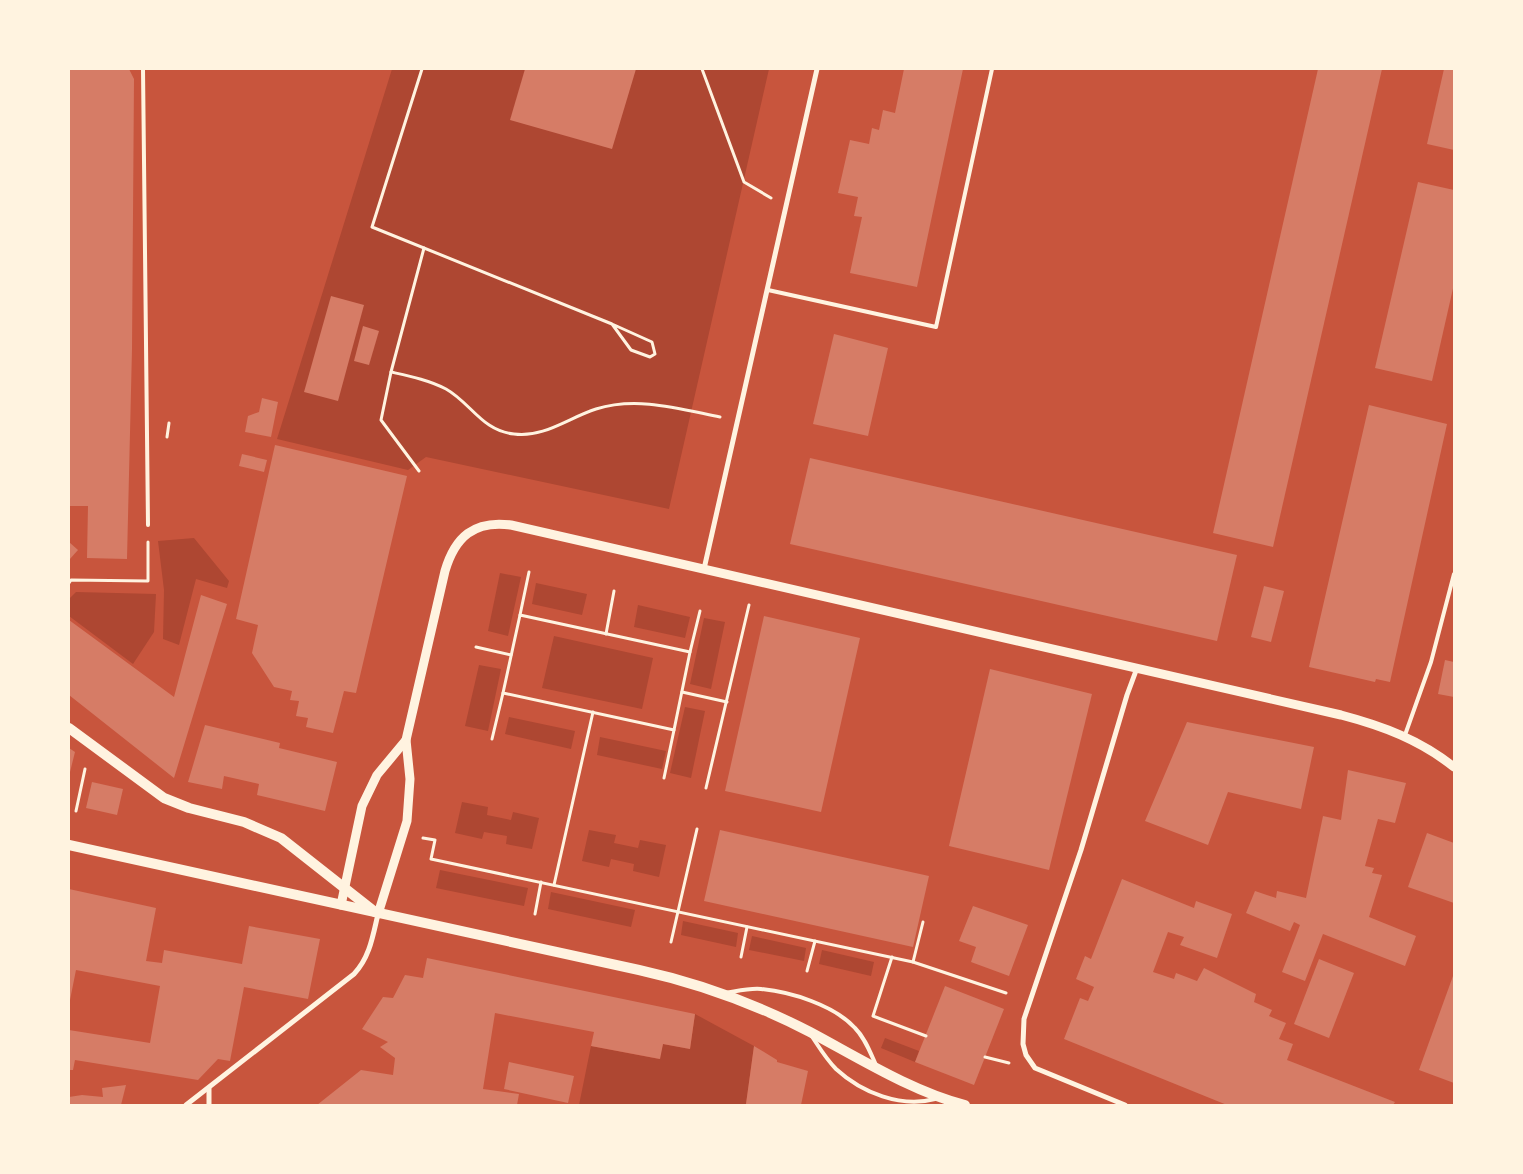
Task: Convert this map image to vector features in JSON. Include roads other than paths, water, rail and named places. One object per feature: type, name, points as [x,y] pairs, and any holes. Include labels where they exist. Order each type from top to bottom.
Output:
[{"type":"main road","points":[[69,728],[164,798],[262,828],[295,848],[378,914]]},
{"type":"main road","points":[[69,845],[639,970],[722,994],[808,1032],[876,1067],[941,1097],[965,1105]]},
{"type":"street","points":[[704,569],[817,69]]},
{"type":"street","points":[[186,1105],[209,1089],[354,974],[360,967],[371,944],[378,914],[407,820],[410,779],[406,740],[448,561],[456,545],[474,529],[488,524],[511,525],[1341,715],[1405,735],[1432,750],[1454,767]]},
{"type":"street","points":[[1125,1105],[1035,1068],[1026,1056],[1022,1032],[1029,1003],[1071,882],[1127,695],[1137,668]]},
{"type":"street","points":[[341,905],[362,806],[377,776],[406,740]]},
{"type":"street","points":[[209,1089],[209,1105]]},
{"type":"lane","points":[[143,69],[148,525]]},
{"type":"lane","points":[[768,290],[936,327],[992,69]]},
{"type":"lane","points":[[1405,735],[1431,662],[1454,574]]},
{"type":"lane","points":[[722,994],[746,989],[770,990],[810,1002],[828,1010],[855,1028],[864,1040],[876,1067]]},
{"type":"lane","points":[[808,1032],[837,1070],[863,1088],[889,1098],[907,1102],[918,1102],[941,1097]]}]
